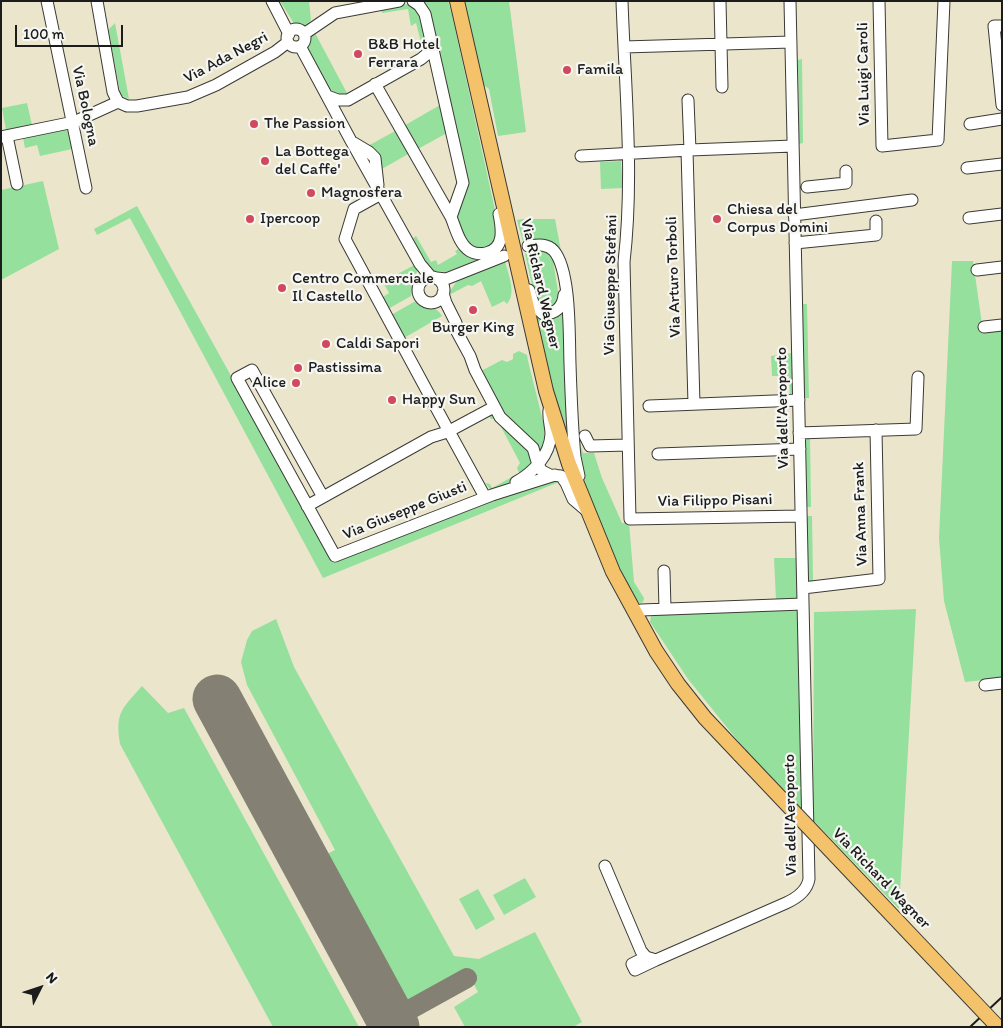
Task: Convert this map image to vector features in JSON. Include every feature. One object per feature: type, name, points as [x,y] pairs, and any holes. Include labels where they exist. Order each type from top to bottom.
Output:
[{"type":"main road","name":"Via Richard Wagner","points":[[458,4],[494,159],[510,258],[550,404],[568,464],[624,594],[668,670],[705,718],[998,1027]]},
{"type":"main road","name":"Via Richard Wagner","points":[[608,558],[676,667],[740,756]]},
{"type":"street","name":"Via Bologna","points":[[47,1],[86,188]]},
{"type":"street","points":[[17,184],[4,136],[71,122],[118,102],[114,92],[97,1]]},
{"type":"street","points":[[272,1],[294,35]]},
{"type":"street","points":[[278,1],[294,35],[294,47],[300,46],[350,139],[375,158],[377,164],[376,180],[381,194],[420,264],[442,283],[446,303],[456,323],[457,332]]},
{"type":"street","name":"Via Ada Negri","points":[[118,102],[127,106],[137,106],[188,97],[216,85],[275,52],[294,35],[335,13],[399,1]]},
{"type":"street","points":[[413,1],[424,11],[463,183],[451,217]]},
{"type":"street","name":"Via Giuseppe Stefani","points":[[622,1],[628,154],[628,226],[624,262],[630,519]]},
{"type":"street","points":[[720,1],[722,87]]},
{"type":"street","name":"Via dell'Aeroporto","points":[[605,866],[642,951],[651,959],[786,903],[800,894],[808,884],[810,864],[790,1]]},
{"type":"street","name":"Via Luigi Caroli","points":[[879,1],[882,146],[938,140],[944,1]]},
{"type":"street","points":[[998,26],[1002,105]]},
{"type":"street","points":[[327,96],[338,100],[348,100],[421,59],[429,50],[431,41]]},
{"type":"street","points":[[624,47],[790,42]]},
{"type":"street","points":[[375,84],[451,217],[458,236],[476,254],[491,252],[499,244],[502,231],[489,170],[494,159]]},
{"type":"street","name":"Via Arturo Torboli","points":[[688,100],[694,404]]},
{"type":"street","points":[[970,124],[1002,119]]},
{"type":"street","points":[[581,156],[793,146]]},
{"type":"street","points":[[967,168],[1002,164]]},
{"type":"street","points":[[807,188],[846,183],[846,171]]},
{"type":"street","name":"Via Giuseppe Giusti","points":[[381,194],[354,209],[346,239],[449,431],[488,496]]},
{"type":"street","points":[[794,215],[912,200]]},
{"type":"street","points":[[969,218],[1002,214]]},
{"type":"street","points":[[795,243],[876,235],[876,221]]},
{"type":"street","points":[[528,246],[544,245],[554,251],[562,266],[567,302],[575,457],[577,470],[588,498],[589,515]]},
{"type":"street","points":[[420,283],[425,278],[446,279],[510,258],[524,270],[534,306],[543,314],[551,314],[560,307],[564,298],[564,283]]},
{"type":"street","points":[[420,264],[421,271],[418,288],[420,296],[424,301],[442,310],[450,325],[457,332],[500,418],[533,448],[538,465],[545,474],[561,476],[573,499],[589,515]]},
{"type":"street","points":[[977,270],[1002,266]]},
{"type":"street","points":[[429,303],[439,300],[449,280],[458,274]]},
{"type":"street","points":[[984,327],[1002,325]]},
{"type":"street","name":"Via Giuseppe Giusti","points":[[323,497],[252,370],[237,378],[335,556],[488,496],[555,475]]},
{"type":"street","points":[[800,433],[916,429],[918,377]]},
{"type":"street","points":[[649,406],[799,400]]},
{"type":"street","name":"Via Giuseppe Giusti","points":[[488,496],[527,476],[538,465],[545,453],[551,434],[548,416],[550,404]]},
{"type":"street","points":[[307,506],[432,437],[449,431],[494,407]]},
{"type":"street","name":"Via Anna Frank","points":[[803,588],[880,579],[876,430]]},
{"type":"street","points":[[585,436],[590,446],[628,445]]},
{"type":"street","points":[[658,454],[800,449]]},
{"type":"street","name":"Via Filippo Pisani","points":[[630,519],[801,516]]},
{"type":"street","points":[[664,571],[665,609]]},
{"type":"street","points":[[640,610],[803,604]]},
{"type":"street","points":[[985,685],[1002,683]]},
{"type":"street","points":[[994,1027],[1002,1019]]},
{"type":"green space","points":[[280,1],[309,1],[311,20],[304,26],[295,25]]},
{"type":"green space","points":[[420,1],[448,1],[452,15],[499,228],[499,235],[489,248],[471,249],[455,222],[465,185]]},
{"type":"green space","points":[[462,1],[509,1],[526,132],[498,136],[489,89],[482,84]]},
{"type":"green space","points":[[408,4],[420,10],[428,38],[424,54],[416,23],[411,26],[408,9],[382,13],[380,7]]},
{"type":"green space","points":[[115,23],[129,99],[120,93],[109,33],[109,29]]},
{"type":"green space","points":[[315,33],[348,95],[332,94],[308,49],[309,37]]},
{"type":"green space","points":[[802,59],[803,143],[799,144],[798,60]]},
{"type":"green space","points":[[27,103],[32,125],[6,130],[2,108]]},
{"type":"green space","points":[[440,105],[447,133],[416,150],[402,127]]},
{"type":"green space","points":[[67,129],[72,149],[40,156],[37,145],[25,148],[23,138]]},
{"type":"green space","points":[[397,130],[410,153],[380,170],[366,147]]},
{"type":"green space","points":[[621,161],[623,188],[601,189],[600,162]]},
{"type":"green space","points":[[43,181],[59,249],[1,280],[1,190]]},
{"type":"green space","points":[[137,206],[333,560],[460,509],[557,479],[559,482],[323,578],[130,218],[97,235],[94,229]]},
{"type":"green space","points":[[555,219],[561,251],[553,245],[543,242],[523,242],[517,220]]},
{"type":"green space","points":[[416,236],[431,262],[436,260],[438,265],[457,254],[455,251],[462,247],[487,256],[446,272],[434,271],[423,259],[412,239]]},
{"type":"green space","points":[[540,249],[545,251],[553,260],[559,298],[552,310],[537,307],[525,254]]},
{"type":"green space","points":[[505,261],[512,289],[510,300],[507,304],[504,301],[492,307],[481,281],[472,286],[468,285],[449,295],[459,278]]},
{"type":"green space","points":[[952,261],[973,261],[983,331],[1002,329],[1002,678],[965,682],[944,601],[939,538]]},
{"type":"green space","points":[[416,264],[417,271],[411,296],[388,309],[381,298],[389,293],[383,282]]},
{"type":"green space","points":[[414,302],[434,308],[442,316],[404,338],[391,315]]},
{"type":"green space","points":[[802,304],[807,304],[809,398],[804,398]]},
{"type":"green space","points":[[563,306],[569,429],[566,430],[563,428],[560,419],[535,318],[538,315]]},
{"type":"green space","points":[[519,351],[527,355],[544,425],[544,441],[538,457],[504,419],[481,371],[502,360],[507,362],[513,359],[513,354]]},
{"type":"green space","points":[[793,353],[794,396],[790,397],[789,376],[772,376],[771,356]]},
{"type":"green space","points":[[492,412],[530,448],[536,460],[512,482],[493,490],[485,483],[490,484],[492,488],[519,473],[517,468],[520,463],[498,421],[491,419],[488,414]]},
{"type":"green space","points":[[578,437],[583,453],[594,453],[602,478],[622,523],[629,523],[634,582],[644,598],[643,602],[640,603],[635,599],[593,513],[592,503],[577,460]]},
{"type":"green space","points":[[804,437],[810,437],[811,507],[806,507]]},
{"type":"green space","points":[[806,516],[812,516],[813,581],[807,582]]},
{"type":"green space","points":[[774,558],[796,558],[797,600],[776,600]]},
{"type":"green space","points":[[916,609],[899,909],[813,820],[814,612]]},
{"type":"green space","points":[[800,610],[805,813],[742,746],[688,679],[650,622],[651,616],[656,614]]},
{"type":"green space","points":[[276,619],[294,667],[454,956],[479,959],[535,932],[582,1022],[573,1027],[465,1027],[454,1007],[478,992],[466,970],[407,1003],[327,854],[335,850],[247,685],[241,662],[247,640],[252,631]]},
{"type":"green space","points":[[142,686],[168,713],[184,708],[359,1027],[273,1027],[120,744],[119,718],[129,700]]},
{"type":"green space","points":[[525,878],[536,897],[504,915],[493,895]]},
{"type":"green space","points":[[478,889],[495,919],[476,930],[459,899]]},
{"type":"taxiway","points":[[391,1020],[467,978]]},
{"type":"runway","points":[[217,699],[395,1027]]},
{"type":"railway","points":[[970,1027],[1002,997]]},
{"type":"place","name":"B&B Hotel Ferrara","points":[[358,54]]},
{"type":"place","name":"Famila","points":[[567,70]]},
{"type":"place","name":"The Passion","points":[[254,124]]},
{"type":"place","name":"La Bottega del Caffe'","points":[[265,161]]},
{"type":"place","name":"Magnosfera","points":[[311,193]]},
{"type":"place","name":"Ipercoop","points":[[250,219]]},
{"type":"place","name":"Chiesa del Corpus Domini","points":[[717,219]]},
{"type":"place","name":"Centro Commerciale Il Castello","points":[[282,288]]},
{"type":"place","name":"Burger King","points":[[473,310]]},
{"type":"place","name":"Caldi Sapori","points":[[326,344]]},
{"type":"place","name":"Pastissima","points":[[298,368]]},
{"type":"place","name":"Alice","points":[[296,383]]},
{"type":"place","name":"Happy Sun","points":[[392,400]]}]
